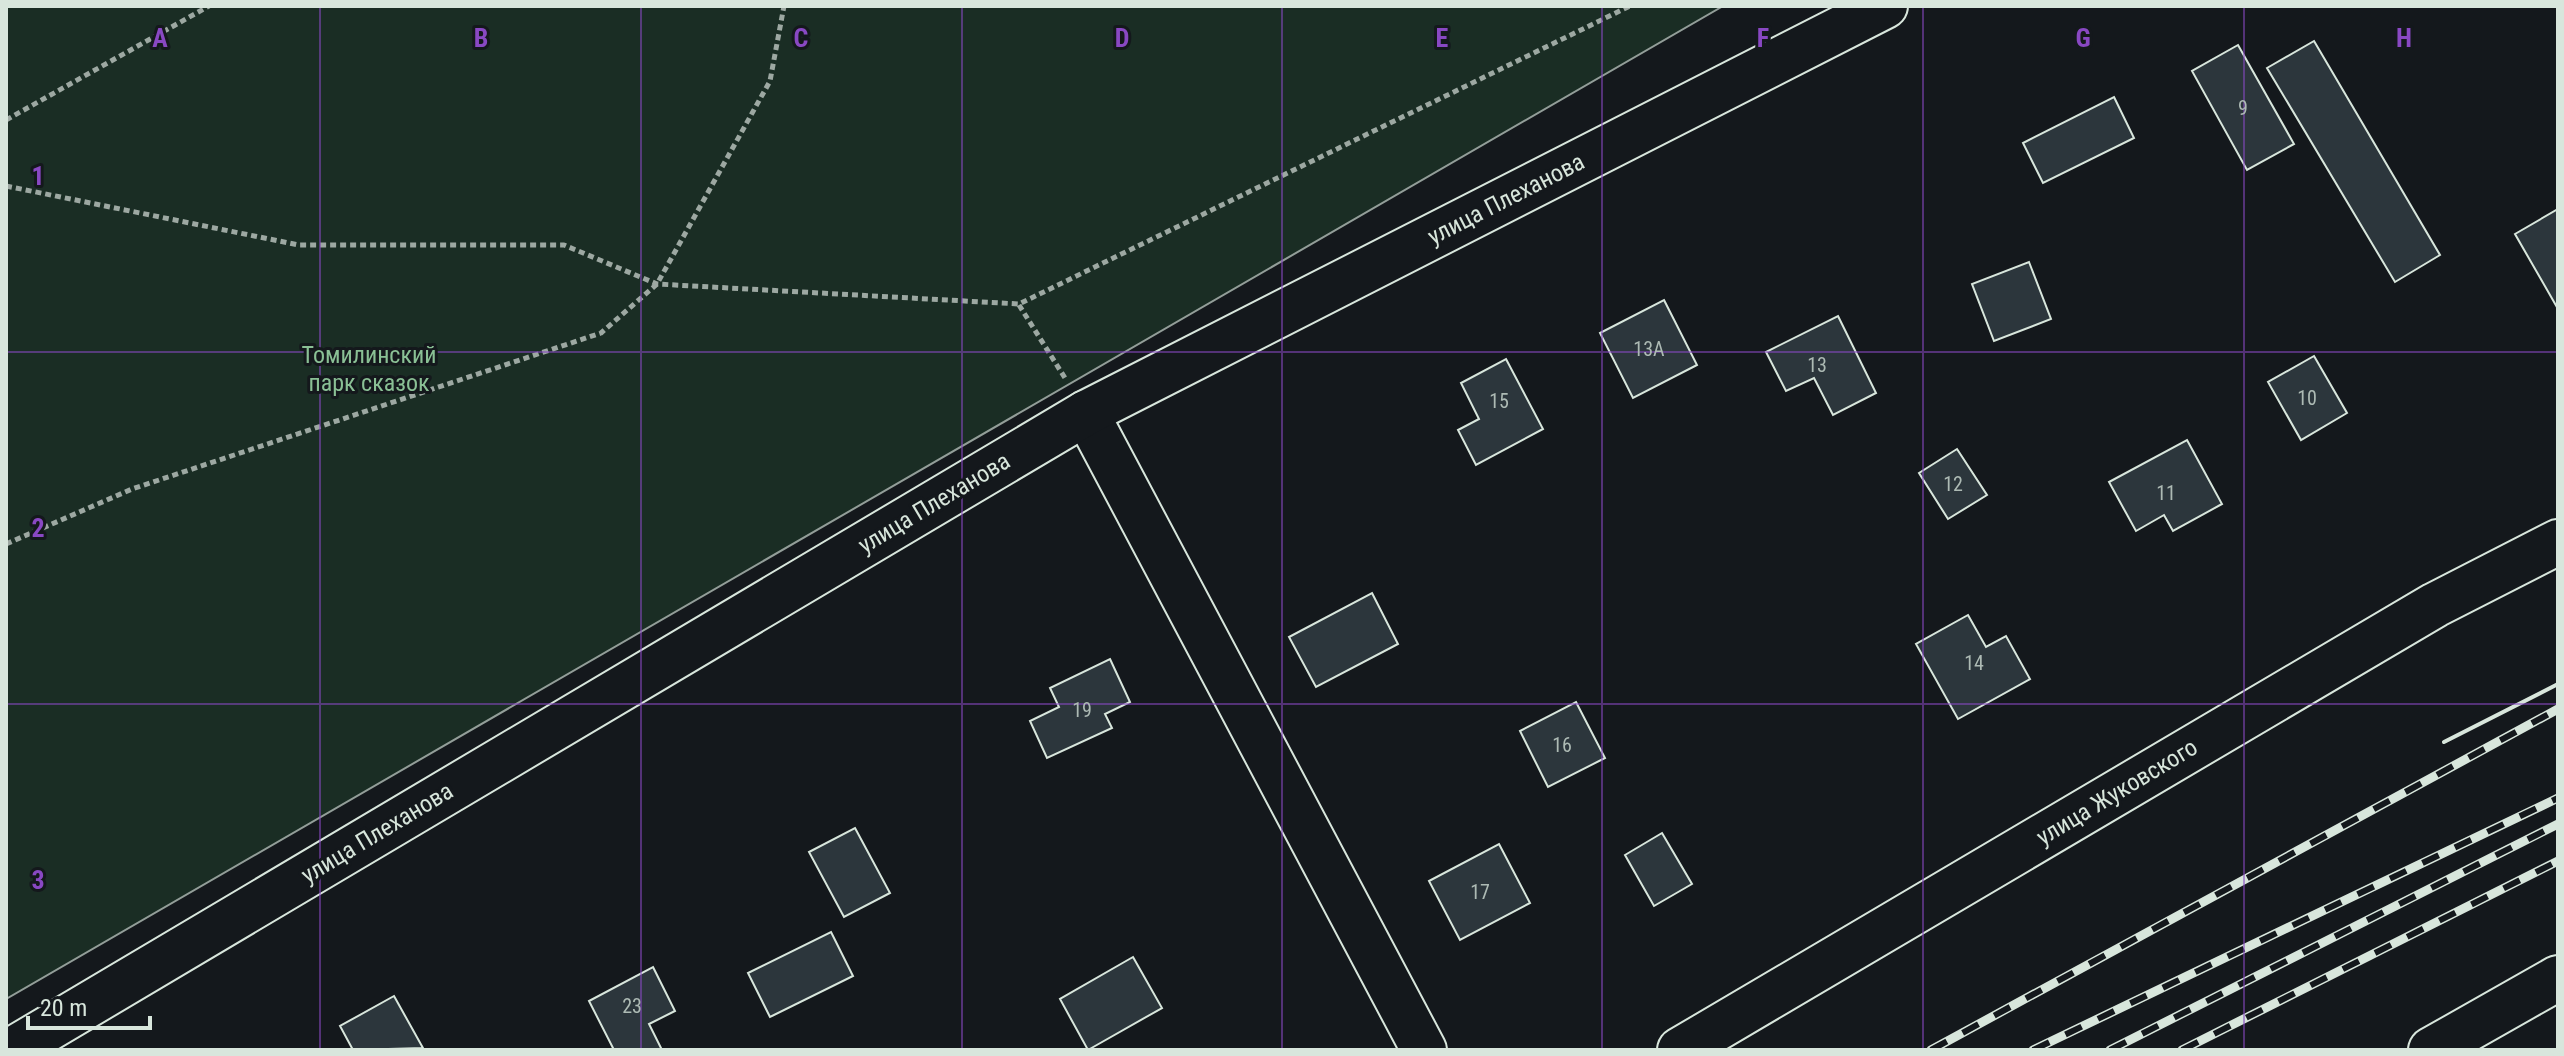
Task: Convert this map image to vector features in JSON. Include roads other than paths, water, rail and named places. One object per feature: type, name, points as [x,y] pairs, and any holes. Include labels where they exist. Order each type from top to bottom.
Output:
[{"type":"street","name":"улица Плеханова","points":[[12,1050],[1086,413],[1885,6]]},
{"type":"street","points":[[1086,413],[1424,1050]]},
{"type":"street","name":"улица Жуковского","points":[[1680,1050],[2435,605],[2558,542]]},
{"type":"street","points":[[2431,1050],[2558,978]]},
{"type":"railway","points":[[1931,1050],[2558,709]]},
{"type":"railway","points":[[2033,1050],[2558,798]]},
{"type":"railway","points":[[2110,1050],[2558,824]]},
{"type":"railway","points":[[2182,1050],[2558,861]]},
{"type":"park label","name":"Томилинский парк сказок","points":[[369,369]]}]
